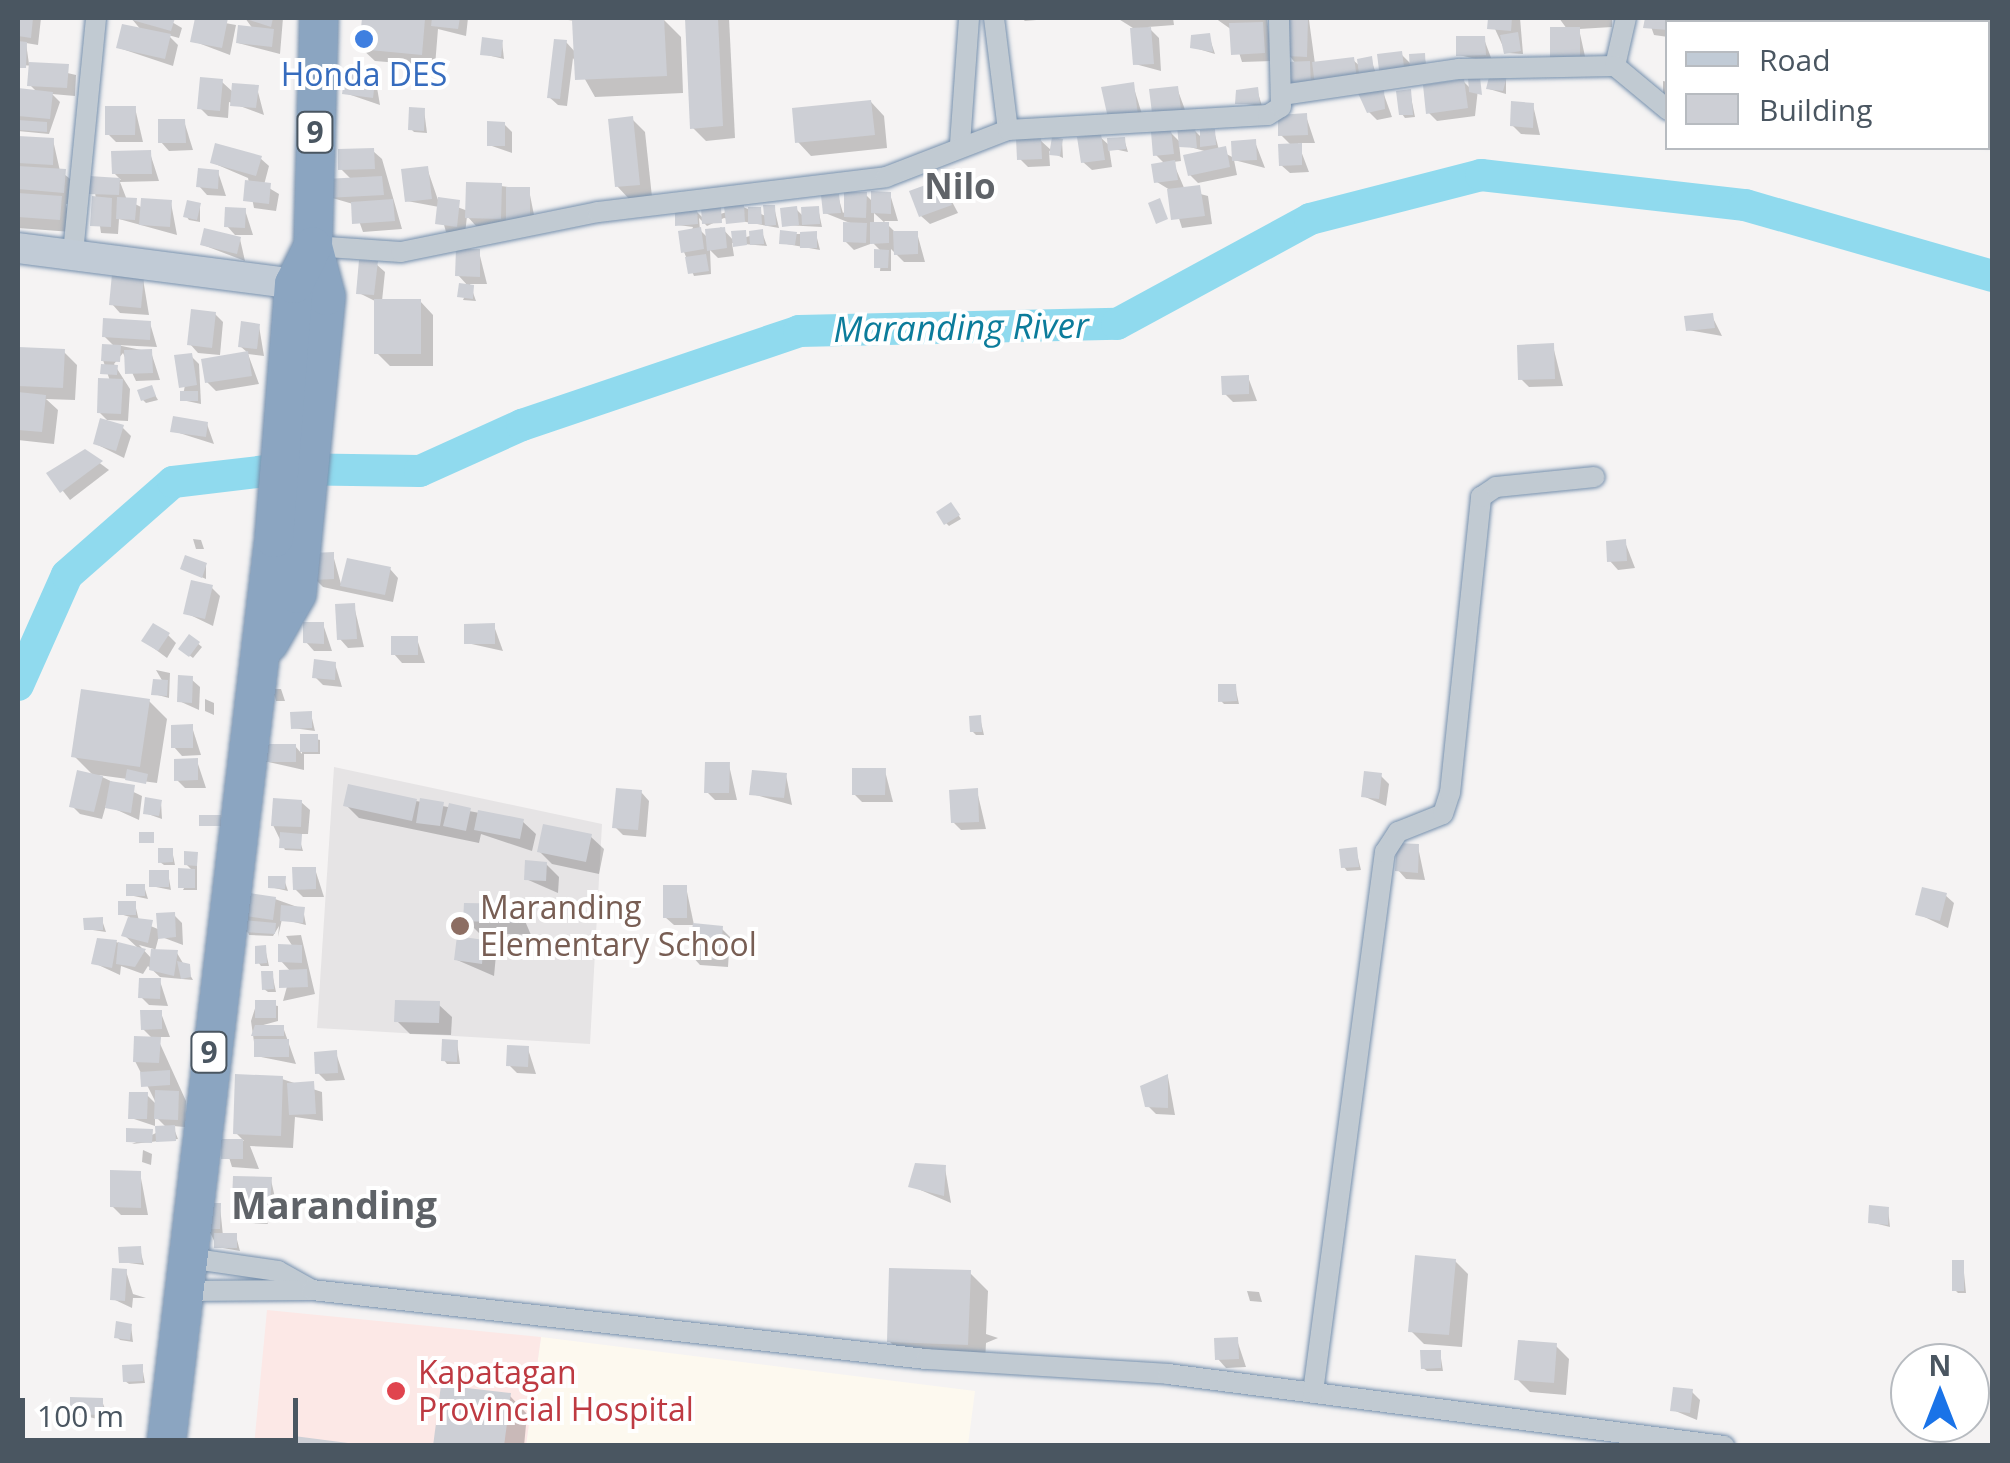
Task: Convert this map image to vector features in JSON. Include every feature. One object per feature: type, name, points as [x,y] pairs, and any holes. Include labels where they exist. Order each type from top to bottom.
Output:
[{"type":"highway","name":"9","points":[[305,355],[326,296],[313,246],[319,18]]},
{"type":"highway","name":"9","points":[[166,1446],[260,658],[288,540],[305,355],[294,284],[313,246]]},
{"type":"street","points":[[73,253],[96,18]]},
{"type":"street","points":[[960,144],[969,18]]},
{"type":"street","points":[[994,18],[1008,130]]},
{"type":"street","points":[[313,246],[400,252],[598,212],[886,177],[960,144],[1008,130],[1268,115],[1282,95],[1278,18]]},
{"type":"street","points":[[1616,66],[1626,18]]},
{"type":"street","points":[[1282,95],[1459,69],[1616,66],[1665,107]]},
{"type":"street","points":[[18,248],[294,284]]},
{"type":"street","points":[[1313,1392],[1386,852],[1398,832],[1443,814],[1450,793],[1482,497],[1496,486],[1594,477]]},
{"type":"street","points":[[186,1275],[278,1271],[312,1290]]},
{"type":"street","points":[[186,1275],[1313,1392],[1724,1446]]},
{"type":"shaded area","name":"Maranding Elementary School","points":[[334,767],[602,824],[590,1044],[317,1028]]},
{"type":"shaded area","name":"Kapatagan Provincial Hospital","points":[[267,1310],[541,1337],[526,1445],[254,1446]]},
{"type":"shaded area","points":[[541,1337],[975,1391],[968,1445],[526,1446]]},
{"type":"building","points":[[18,18],[33,18],[31,38],[18,36]]},
{"type":"building","points":[[125,18],[175,18],[171,31]]},
{"type":"building","points":[[195,18],[228,18],[222,48],[190,42]]},
{"type":"building","points":[[243,18],[273,18],[271,27]]},
{"type":"building","points":[[362,18],[425,19],[422,55],[359,49]]},
{"type":"building","points":[[432,18],[460,18],[458,29],[431,26]]},
{"type":"building","points":[[664,18],[667,76],[575,80],[572,20]]},
{"type":"building","points":[[685,18],[718,18],[723,126],[690,129]]},
{"type":"building","points":[[1288,18],[1308,18],[1307,57],[1287,56]]},
{"type":"building","points":[[1488,18],[1512,18],[1511,31],[1487,29]]},
{"type":"building","points":[[1645,18],[1682,18],[1665,20],[1665,30],[1643,28]]},
{"type":"building","points":[[1263,22],[1265,53],[1231,55],[1229,23]]},
{"type":"building","points":[[122,24],[171,34],[165,59],[116,48]]},
{"type":"building","points":[[238,25],[274,29],[272,47],[236,43]]},
{"type":"building","points":[[1151,27],[1154,64],[1133,65],[1130,28]]},
{"type":"building","points":[[1550,27],[1580,27],[1580,62],[1550,62]]},
{"type":"building","points":[[1518,32],[1521,51],[1504,54],[1500,35]]},
{"type":"building","points":[[1210,33],[1213,52],[1190,48],[1191,35]]},
{"type":"building","points":[[1456,36],[1485,36],[1486,55],[1456,56]]},
{"type":"building","points":[[482,37],[503,40],[501,57],[480,55]]},
{"type":"building","points":[[554,39],[567,40],[560,99],[547,98]]},
{"type":"building","points":[[18,41],[27,42],[26,68],[18,68]]},
{"type":"building","points":[[1402,51],[1405,75],[1380,78],[1377,54]]},
{"type":"building","points":[[1425,53],[1426,72],[1410,72],[1409,54]]},
{"type":"building","points":[[1372,56],[1374,71],[1359,74],[1357,59]]},
{"type":"building","points":[[1354,57],[1357,79],[1315,85],[1312,62]]},
{"type":"building","points":[[1310,61],[1311,86],[1285,87],[1284,62]]},
{"type":"building","points":[[29,62],[69,64],[67,88],[27,86]]},
{"type":"building","points":[[346,69],[376,74],[373,98],[342,94]]},
{"type":"building","points":[[1507,76],[1503,91],[1486,89],[1489,77]]},
{"type":"building","points":[[200,77],[223,79],[220,111],[197,109]]},
{"type":"building","points":[[1468,77],[1480,77],[1482,95],[1469,92]]},
{"type":"building","points":[[1464,79],[1468,108],[1426,114],[1423,85]]},
{"type":"building","points":[[1134,82],[1138,116],[1108,118],[1101,87]]},
{"type":"building","points":[[232,83],[259,85],[256,108],[230,106]]},
{"type":"building","points":[[1178,86],[1181,110],[1152,113],[1149,89]]},
{"type":"building","points":[[1258,87],[1260,104],[1235,104],[1236,90]]},
{"type":"building","points":[[18,88],[53,92],[50,119],[18,116]]},
{"type":"building","points":[[1384,89],[1385,109],[1367,113],[1357,91]]},
{"type":"building","points":[[1411,89],[1413,115],[1399,115],[1396,91]]},
{"type":"building","points":[[871,100],[875,135],[795,143],[792,108]]},
{"type":"building","points":[[1511,101],[1534,103],[1533,128],[1510,126]]},
{"type":"building","points":[[105,106],[136,106],[135,135],[105,135]]},
{"type":"building","points":[[409,107],[425,108],[424,131],[408,130]]},
{"type":"building","points":[[1307,113],[1308,135],[1278,136],[1278,115]]},
{"type":"building","points":[[633,116],[640,185],[615,187],[608,119]]},
{"type":"building","points":[[158,119],[185,119],[186,143],[158,143]]},
{"type":"building","points":[[18,120],[47,122],[47,132],[18,130]]},
{"type":"building","points":[[487,121],[505,122],[505,146],[487,146]]},
{"type":"building","points":[[1177,126],[1195,127],[1197,148],[1179,147]]},
{"type":"building","points":[[1215,129],[1216,145],[1200,147],[1200,130]]},
{"type":"building","points":[[1171,130],[1174,154],[1153,156],[1151,132]]},
{"type":"building","points":[[1101,134],[1105,160],[1081,163],[1077,137]]},
{"type":"building","points":[[18,136],[54,138],[53,165],[18,163]]},
{"type":"building","points":[[1041,137],[1042,159],[1017,160],[1016,138]]},
{"type":"building","points":[[1052,137],[1063,139],[1060,156],[1049,155]]},
{"type":"building","points":[[1125,137],[1126,149],[1108,151],[1107,138]]},
{"type":"building","points":[[1256,139],[1257,160],[1232,161],[1231,141]]},
{"type":"building","points":[[215,143],[262,156],[256,176],[210,163]]},
{"type":"building","points":[[1302,143],[1302,165],[1279,166],[1278,144]]},
{"type":"building","points":[[1226,146],[1230,167],[1188,176],[1183,155]]},
{"type":"building","points":[[374,148],[375,169],[338,170],[338,149]]},
{"type":"building","points":[[151,150],[152,174],[112,174],[111,151]]},
{"type":"building","points":[[1175,160],[1178,180],[1154,183],[1151,164]]},
{"type":"building","points":[[18,166],[66,169],[64,193],[18,189]]},
{"type":"building","points":[[428,166],[432,199],[405,202],[401,169]]},
{"type":"building","points":[[198,168],[219,170],[218,189],[196,187]]},
{"type":"building","points":[[89,176],[120,178],[119,195],[89,194]]},
{"type":"building","points":[[382,176],[384,195],[326,198],[325,179]]},
{"type":"building","points":[[942,179],[952,205],[919,217],[909,191]]},
{"type":"building","points":[[245,180],[271,183],[269,204],[243,201]]},
{"type":"building","points":[[466,182],[502,183],[501,219],[465,218]]},
{"type":"building","points":[[1200,185],[1205,216],[1171,220],[1167,189]]},
{"type":"building","points":[[506,187],[530,187],[530,223],[506,223]]},
{"type":"building","points":[[871,191],[891,192],[891,214],[871,213]]},
{"type":"building","points":[[844,192],[867,192],[866,218],[844,217]]},
{"type":"building","points":[[18,193],[62,196],[60,220],[18,217]]},
{"type":"building","points":[[839,194],[841,213],[823,214],[821,195]]},
{"type":"building","points":[[92,196],[112,198],[111,227],[90,226]]},
{"type":"building","points":[[117,197],[137,198],[135,220],[116,219]]},
{"type":"building","points":[[438,197],[460,200],[457,227],[435,224]]},
{"type":"building","points":[[141,198],[172,200],[170,227],[139,225]]},
{"type":"building","points":[[1160,198],[1168,219],[1156,224],[1148,203]]},
{"type":"building","points":[[393,199],[395,221],[352,224],[351,202]]},
{"type":"building","points":[[187,200],[201,203],[197,220],[183,217]]},
{"type":"building","points":[[744,205],[745,222],[726,224],[724,206]]},
{"type":"building","points":[[763,205],[775,205],[776,225],[765,226]]},
{"type":"building","points":[[797,206],[799,225],[782,227],[780,208]]},
{"type":"building","points":[[819,206],[820,224],[802,225],[801,207]]},
{"type":"building","points":[[225,207],[246,208],[245,228],[224,227]]},
{"type":"building","points":[[701,207],[721,207],[722,223],[702,224]]},
{"type":"building","points":[[748,207],[761,207],[762,224],[748,224]]},
{"type":"building","points":[[697,208],[698,224],[675,226],[675,210]]},
{"type":"building","points":[[843,222],[867,223],[866,243],[843,242]]},
{"type":"building","points":[[870,222],[889,222],[889,243],[870,244]]},
{"type":"building","points":[[701,227],[704,249],[681,253],[678,231]]},
{"type":"building","points":[[725,227],[727,248],[707,251],[705,229]]},
{"type":"building","points":[[204,228],[241,237],[237,254],[200,245]]},
{"type":"building","points":[[763,229],[764,244],[750,245],[749,231]]},
{"type":"building","points":[[746,230],[747,245],[733,247],[731,231]]},
{"type":"building","points":[[780,230],[797,232],[795,245],[779,244]]},
{"type":"building","points":[[817,231],[817,248],[800,248],[800,232]]},
{"type":"building","points":[[893,231],[918,231],[918,254],[894,255]]},
{"type":"building","points":[[456,249],[480,249],[480,277],[455,276]]},
{"type":"building","points":[[874,249],[889,250],[888,268],[874,268]]},
{"type":"building","points":[[706,254],[709,271],[688,274],[685,257]]},
{"type":"building","points":[[359,260],[378,261],[374,295],[356,294]]},
{"type":"building","points":[[112,274],[144,277],[141,308],[109,305]]},
{"type":"building","points":[[459,283],[474,285],[473,299],[457,297]]},
{"type":"building","points":[[374,299],[421,299],[421,354],[374,354]]},
{"type":"building","points":[[191,309],[216,312],[212,348],[187,345]]},
{"type":"building","points":[[1713,313],[1715,328],[1686,331],[1684,316]]},
{"type":"building","points":[[103,318],[151,321],[150,340],[102,337]]},
{"type":"building","points":[[241,321],[260,324],[257,349],[238,347]]},
{"type":"building","points":[[1554,343],[1555,379],[1518,380],[1517,345]]},
{"type":"building","points":[[102,344],[121,345],[120,362],[101,361]]},
{"type":"building","points":[[18,347],[65,349],[63,388],[18,386]]},
{"type":"building","points":[[152,349],[153,373],[125,374],[124,350]]},
{"type":"building","points":[[248,351],[252,376],[205,383],[201,359]]},
{"type":"building","points":[[192,353],[197,385],[179,388],[174,355]]},
{"type":"building","points":[[101,364],[118,365],[117,375],[100,374]]},
{"type":"building","points":[[1249,375],[1249,394],[1222,395],[1221,376]]},
{"type":"building","points":[[98,378],[123,379],[121,414],[97,413]]},
{"type":"building","points":[[152,385],[156,396],[141,401],[137,390]]},
{"type":"building","points":[[180,391],[198,391],[198,401],[180,401]]},
{"type":"building","points":[[18,392],[46,395],[42,432],[18,430]]},
{"type":"building","points":[[173,416],[208,422],[206,437],[170,432]]},
{"type":"building","points":[[100,418],[124,425],[116,451],[93,444]]},
{"type":"building","points":[[85,449],[103,461],[60,493],[46,473]]},
{"type":"building","points":[[951,502],[960,515],[944,525],[936,512]]},
{"type":"building","points":[[1626,539],[1627,561],[1607,562],[1606,541]]},
{"type":"building","points":[[334,552],[334,579],[312,580],[312,553]]},
{"type":"building","points":[[185,555],[207,563],[202,578],[180,569]]},
{"type":"building","points":[[347,558],[391,567],[385,595],[340,586]]},
{"type":"building","points":[[191,580],[213,585],[205,619],[183,614]]},
{"type":"building","points":[[355,603],[357,639],[337,640],[335,604]]},
{"type":"building","points":[[303,622],[324,622],[324,644],[303,643]]},
{"type":"building","points":[[153,623],[170,633],[158,651],[141,641]]},
{"type":"building","points":[[495,623],[495,644],[464,644],[464,624]]},
{"type":"building","points":[[189,634],[200,642],[189,657],[178,649]]},
{"type":"building","points":[[391,636],[418,636],[418,655],[391,655]]},
{"type":"building","points":[[314,659],[336,662],[335,680],[312,678]]},
{"type":"building","points":[[178,675],[193,676],[192,703],[177,702]]},
{"type":"building","points":[[153,679],[168,680],[167,696],[151,695]]},
{"type":"building","points":[[1218,684],[1236,684],[1237,701],[1218,702]]},
{"type":"building","points":[[81,689],[150,699],[140,767],[71,757]]},
{"type":"building","points":[[312,711],[312,728],[291,729],[290,712]]},
{"type":"building","points":[[981,715],[982,732],[970,732],[969,716]]},
{"type":"building","points":[[193,724],[193,748],[171,748],[171,725]]},
{"type":"building","points":[[300,734],[318,734],[318,752],[300,752]]},
{"type":"building","points":[[261,744],[296,744],[296,762],[261,762]]},
{"type":"building","points":[[198,758],[198,780],[174,781],[174,759]]},
{"type":"building","points":[[705,762],[730,762],[729,793],[704,793]]},
{"type":"building","points":[[852,768],[886,768],[885,795],[852,795]]},
{"type":"building","points":[[127,769],[148,774],[146,784],[125,780]]},
{"type":"building","points":[[77,770],[103,776],[94,812],[69,807]]},
{"type":"building","points":[[752,770],[787,773],[784,798],[749,795]]},
{"type":"building","points":[[1364,771],[1382,773],[1379,799],[1361,797]]},
{"type":"building","points":[[110,781],[135,785],[131,813],[105,808]]},
{"type":"building","points":[[348,784],[417,799],[412,821],[343,806]]},
{"type":"building","points":[[616,788],[642,790],[638,830],[612,828]]},
{"type":"building","points":[[978,788],[979,822],[951,823],[949,790]]},
{"type":"building","points":[[145,797],[162,800],[159,816],[143,814]]},
{"type":"building","points":[[273,798],[302,800],[301,827],[271,826]]},
{"type":"building","points":[[420,798],[444,802],[440,826],[416,823]]},
{"type":"building","points":[[449,803],[471,808],[466,831],[443,826]]},
{"type":"building","points":[[478,810],[524,819],[520,839],[474,830]]},
{"type":"building","points":[[199,815],[221,815],[221,826],[199,826]]},
{"type":"building","points":[[543,824],[592,834],[586,862],[537,852]]},
{"type":"building","points":[[139,832],[154,832],[154,843],[139,843]]},
{"type":"building","points":[[280,832],[302,834],[301,849],[279,848]]},
{"type":"building","points":[[1397,843],[1419,844],[1418,873],[1395,871]]},
{"type":"building","points":[[1357,847],[1359,867],[1341,868],[1339,849]]},
{"type":"building","points":[[158,848],[173,848],[173,862],[158,863]]},
{"type":"building","points":[[184,851],[198,852],[197,866],[184,865]]},
{"type":"building","points":[[525,860],[547,862],[546,881],[524,880]]},
{"type":"building","points":[[292,867],[316,867],[316,889],[293,890]]},
{"type":"building","points":[[178,868],[195,869],[195,888],[178,888]]},
{"type":"building","points":[[149,870],[169,870],[169,887],[149,887]]},
{"type":"building","points":[[268,876],[286,876],[285,889],[268,888]]},
{"type":"building","points":[[126,884],[145,884],[145,896],[126,896]]},
{"type":"building","points":[[663,885],[687,885],[687,918],[663,918]]},
{"type":"building","points":[[1922,887],[1947,893],[1940,921],[1915,915]]},
{"type":"building","points":[[243,892],[276,897],[273,920],[239,915]]},
{"type":"building","points":[[118,901],[136,901],[136,915],[118,915]]},
{"type":"building","points":[[464,903],[520,904],[519,923],[463,921]]},
{"type":"building","points":[[281,905],[305,907],[303,923],[280,921]]},
{"type":"building","points":[[175,912],[176,937],[158,939],[156,913]]},
{"type":"building","points":[[103,917],[103,930],[84,930],[83,918]]},
{"type":"building","points":[[128,917],[153,920],[148,943],[121,936]]},
{"type":"building","points":[[244,920],[276,923],[275,934],[243,932]]},
{"type":"building","points":[[693,923],[723,926],[720,960],[689,957]]},
{"type":"building","points":[[457,936],[484,940],[482,964],[454,960]]},
{"type":"building","points":[[97,938],[117,940],[112,968],[91,964]]},
{"type":"building","points":[[118,942],[146,949],[135,967],[116,964]]},
{"type":"building","points":[[278,944],[302,945],[302,963],[278,962]]},
{"type":"building","points":[[266,945],[267,963],[255,964],[255,946]]},
{"type":"building","points":[[151,949],[178,950],[174,976],[149,970]]},
{"type":"building","points":[[177,961],[190,964],[191,977],[181,979]]},
{"type":"building","points":[[307,969],[308,987],[279,988],[279,970]]},
{"type":"building","points":[[261,971],[273,971],[274,989],[262,990]]},
{"type":"building","points":[[139,978],[161,978],[160,999],[138,998]]},
{"type":"building","points":[[255,1000],[276,1000],[276,1018],[255,1018]]},
{"type":"building","points":[[395,1000],[440,1001],[439,1023],[394,1022]]},
{"type":"building","points":[[140,1010],[162,1010],[162,1029],[141,1030]]},
{"type":"building","points":[[255,1025],[284,1025],[284,1036],[251,1036]]},
{"type":"building","points":[[134,1036],[161,1037],[159,1063],[133,1062]]},
{"type":"building","points":[[254,1039],[289,1039],[289,1057],[254,1057]]},
{"type":"building","points":[[442,1039],[458,1040],[457,1062],[441,1061]]},
{"type":"building","points":[[507,1045],[529,1046],[528,1067],[506,1066]]},
{"type":"building","points":[[337,1050],[338,1073],[315,1074],[314,1052]]},
{"type":"building","points":[[170,1070],[170,1085],[141,1087],[140,1072]]},
{"type":"building","points":[[235,1074],[283,1076],[281,1136],[233,1134]]},
{"type":"building","points":[[1168,1074],[1168,1108],[1145,1107],[1140,1086]]},
{"type":"building","points":[[314,1081],[316,1114],[289,1115],[287,1083]]},
{"type":"building","points":[[155,1090],[179,1091],[178,1120],[154,1119]]},
{"type":"building","points":[[129,1092],[148,1092],[147,1119],[128,1119]]},
{"type":"building","points":[[175,1125],[176,1141],[156,1142],[155,1126]]},
{"type":"building","points":[[126,1128],[153,1129],[152,1143],[126,1142]]},
{"type":"building","points":[[221,1139],[243,1139],[243,1159],[221,1159]]},
{"type":"building","points":[[915,1163],[946,1165],[944,1196],[908,1187]]},
{"type":"building","points":[[110,1170],[141,1171],[141,1208],[110,1207]]},
{"type":"building","points":[[233,1176],[272,1177],[270,1204],[232,1202]]},
{"type":"building","points":[[206,1203],[221,1203],[220,1229],[206,1229]]},
{"type":"building","points":[[1869,1205],[1889,1207],[1888,1225],[1868,1223]]},
{"type":"building","points":[[247,1209],[266,1210],[265,1221],[246,1220]]},
{"type":"building","points":[[214,1233],[237,1233],[237,1248],[214,1248]]},
{"type":"building","points":[[141,1246],[142,1263],[119,1263],[118,1247]]},
{"type":"building","points":[[1415,1255],[1456,1259],[1449,1335],[1408,1332]]},
{"type":"building","points":[[1952,1260],[1964,1260],[1964,1291],[1952,1291]]},
{"type":"building","points":[[112,1268],[127,1269],[125,1301],[110,1300]]},
{"type":"building","points":[[889,1268],[971,1270],[968,1345],[887,1342]]},
{"type":"building","points":[[116,1321],[132,1324],[130,1340],[114,1338]]},
{"type":"building","points":[[1238,1337],[1239,1359],[1215,1360],[1214,1338]]},
{"type":"building","points":[[1518,1340],[1557,1343],[1554,1383],[1514,1380]]},
{"type":"building","points":[[1420,1350],[1441,1350],[1441,1368],[1421,1369]]},
{"type":"building","points":[[143,1364],[143,1381],[123,1382],[122,1365]]},
{"type":"building","points":[[441,1385],[511,1393],[504,1446],[433,1446]]},
{"type":"building","points":[[1673,1387],[1693,1389],[1690,1413],[1670,1411]]},
{"type":"building","points":[[70,1397],[103,1398],[103,1415],[70,1414]]},
{"type":"building","points":[[294,1436],[348,1443],[348,1446],[293,1446]]},
{"type":"waterway","name":"Maranding River","points":[[18,685],[67,575],[173,482],[284,469],[420,471],[522,425],[799,331],[1117,324],[1310,219],[1481,175],[1745,205],[1992,276]]},
{"type":"place","name":"Honda DES","points":[[364,39]]},
{"type":"place","name":"Maranding Elementary School","points":[[460,926]]},
{"type":"place","name":"Kapatagan Provincial Hospital","points":[[396,1391]]},
{"type":"district","name":"Nilo","points":[[960,186]]},
{"type":"district","name":"Maranding","points":[[334,1205]]}]
